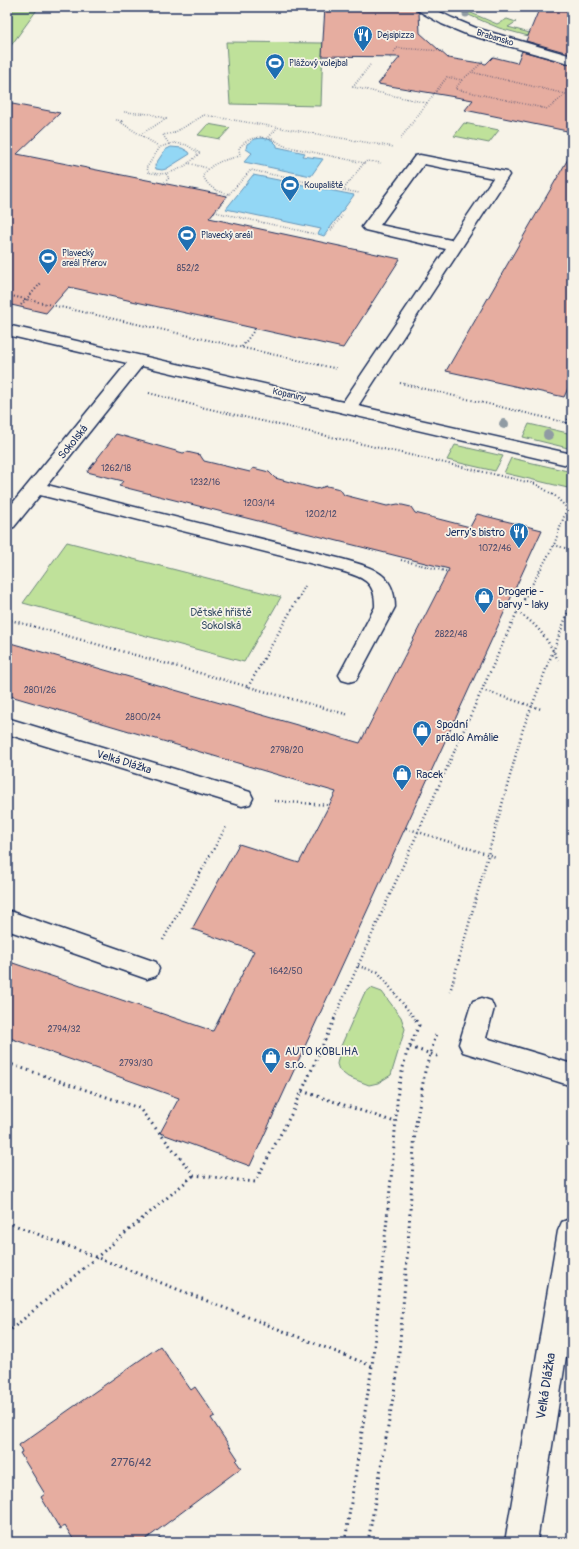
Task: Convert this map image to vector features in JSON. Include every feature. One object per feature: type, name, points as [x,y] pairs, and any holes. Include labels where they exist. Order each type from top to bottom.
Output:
[{"type":"street","name":"Brabansko","points":[[421,7],[447,21],[471,31],[572,60]]},
{"type":"street","points":[[348,408],[502,176],[420,159],[370,227],[455,246]]},
{"type":"street","points":[[7,314],[69,329],[98,339],[115,354]]},
{"type":"street","name":"Kopaniny","points":[[7,330],[572,460]]},
{"type":"street","points":[[7,345],[33,351],[62,352],[84,347]]},
{"type":"street","name":"Sokolská","points":[[7,524],[138,360]]},
{"type":"street","points":[[36,488],[360,570],[371,575],[379,581],[384,588],[387,598],[385,607],[349,675]]},
{"type":"street","name":"Velká Dlážka","points":[[7,726],[242,798]]},
{"type":"street","points":[[7,920],[147,970]]},
{"type":"street","points":[[482,1008],[472,1044],[572,1075]]},
{"type":"street","name":"Velká Dlážka","points":[[521,1542],[572,1231]]},
{"type":"path","points":[[390,58],[397,48],[450,52]]},
{"type":"path","points":[[471,72],[566,94],[548,109],[455,89],[462,80],[471,72],[482,64]]},
{"type":"path","points":[[370,65],[353,87],[427,103]]},
{"type":"path","points":[[397,144],[447,77],[462,80]]},
{"type":"path","points":[[124,112],[162,116],[166,119],[141,134]]},
{"type":"path","points":[[169,144],[163,135],[174,133],[204,115],[394,147]]},
{"type":"path","points":[[116,120],[124,121],[120,122],[160,147]]},
{"type":"path","points":[[269,137],[277,128]]},
{"type":"path","points":[[229,194],[213,191],[203,176],[207,168],[214,164],[240,156],[239,148],[242,144],[247,140],[255,138],[269,137],[284,146],[364,163],[367,161],[382,163]]},
{"type":"path","points":[[169,144],[185,144],[193,147],[199,153],[195,159],[166,174],[155,174],[148,172],[147,167],[160,147],[169,144]]},
{"type":"path","points":[[187,163],[207,168]]},
{"type":"path","points":[[315,234],[215,212],[251,170],[343,190],[364,163]]},
{"type":"path","points":[[163,184],[169,178],[166,174]]},
{"type":"path","points":[[349,176],[353,177]]},
{"type":"path","points":[[27,299],[41,283]]},
{"type":"path","points":[[7,295],[338,369]]},
{"type":"path","points":[[242,348],[255,328]]},
{"type":"path","points":[[398,383],[572,424]]},
{"type":"path","points":[[148,393],[201,407],[536,484],[555,496],[567,508]]},
{"type":"path","points":[[566,422],[572,409]]},
{"type":"path","points":[[7,1063],[139,1108],[194,1175],[255,1182],[293,1111],[517,612],[554,545],[567,508],[572,506]]},
{"type":"path","points":[[554,545],[572,550]]},
{"type":"path","points":[[516,588],[528,593]]},
{"type":"path","points":[[517,612],[530,619],[547,638],[558,660]]},
{"type":"path","points":[[7,618],[349,716]]},
{"type":"path","points":[[482,690],[541,708]]},
{"type":"path","points":[[147,970],[242,798],[329,805]]},
{"type":"path","points":[[406,828],[496,857]]},
{"type":"path","points":[[346,1542],[372,1366],[393,1159],[398,1089],[406,1055],[419,1025],[378,972],[358,966]]},
{"type":"path","points":[[410,1047],[440,1057]]},
{"type":"path","points":[[302,1091],[395,1122]]},
{"type":"path","points":[[7,1333],[194,1175]]},
{"type":"path","points":[[7,1222],[372,1366]]},
{"type":"green space","points":[[7,7],[39,7],[7,51]]},
{"type":"green space","points":[[450,7],[457,7],[497,24],[507,19],[516,22],[508,27],[569,44],[572,48],[499,28]]},
{"type":"green space","name":"Plážový volejbal","points":[[226,42],[323,43],[321,106],[230,104]]},
{"type":"green space","points":[[464,123],[499,130],[489,143],[454,136]]},
{"type":"green space","points":[[208,124],[230,128],[220,139],[198,135]]},
{"type":"green space","points":[[529,424],[572,434],[572,449],[523,437]]},
{"type":"green space","points":[[455,445],[503,456],[495,471],[447,460]]},
{"type":"green space","points":[[511,458],[572,472],[572,489],[504,473]]},
{"type":"green space","name":"Dětské hřiště Sokolská","points":[[67,542],[281,597],[244,662],[23,603]]},
{"type":"green space","points":[[371,988],[382,992],[401,1017],[405,1029],[391,1075],[378,1083],[369,1085],[348,1077],[339,1070],[337,1064],[341,1046],[364,994]]},
{"type":"water","points":[[262,138],[272,140],[277,147],[305,153],[303,156],[323,159],[311,176],[244,162],[252,153],[246,149],[247,144],[255,139]]},
{"type":"water","points":[[171,147],[182,148],[190,154],[166,169],[156,169],[155,165],[165,150]]},
{"type":"water","name":"Koupaliště","points":[[253,175],[354,195],[324,236],[318,234],[321,229],[226,209]]},
{"type":"building","points":[[325,7],[414,7],[419,13],[420,33],[448,58],[486,64],[493,57],[517,63],[522,51],[572,65],[572,132],[465,110],[473,100],[378,84],[400,57],[322,56]]},
{"type":"building","points":[[540,7],[572,7],[572,54],[526,41]]},
{"type":"building","name":"Plavecký areál","points":[[7,103],[60,113],[17,154],[227,196],[209,218],[400,259],[343,348],[69,287],[46,313],[7,304]]},
{"type":"building","points":[[572,152],[572,380],[564,397],[446,371]]},
{"type":"building","points":[[116,434],[183,453],[187,452],[200,455],[204,461],[250,472],[253,468],[269,472],[275,478],[316,489],[327,486],[340,489],[344,495],[387,506],[398,504],[411,507],[415,513],[470,527],[477,514],[542,530],[250,1166],[160,1133],[179,1098],[7,1037],[7,961],[213,1031],[254,951],[192,929],[239,844],[299,863],[336,792],[7,695],[7,642],[360,743],[449,569],[119,486],[123,481],[87,472]]},
{"type":"building","points":[[160,1346],[191,1390],[195,1387],[215,1416],[211,1418],[238,1459],[236,1461],[241,1468],[142,1542],[75,1542],[65,1526],[60,1529],[41,1497],[45,1494],[20,1453],[22,1452],[19,1445]]},
{"type":"place","name":"Dejsipizza","points":[[363,52]]},
{"type":"place","name":"Plážový volejbal","points":[[275,80]]},
{"type":"place","name":"Koupaliště","points":[[290,202]]},
{"type":"place","name":"Plavecký areál","points":[[187,252]]},
{"type":"place","name":"Plavecký areál Přerov","points":[[48,275]]},
{"type":"place","name":"Jerry’s bistro","points":[[519,549]]},
{"type":"place","name":"Drogerie - barvy - laky","points":[[484,614]]},
{"type":"place","name":"Spodní prádlo Amálie","points":[[422,747]]},
{"type":"place","name":"Racek","points":[[402,791]]},
{"type":"place","name":"AUTO KOBLIHA s.r.o.","points":[[271,1074]]}]
